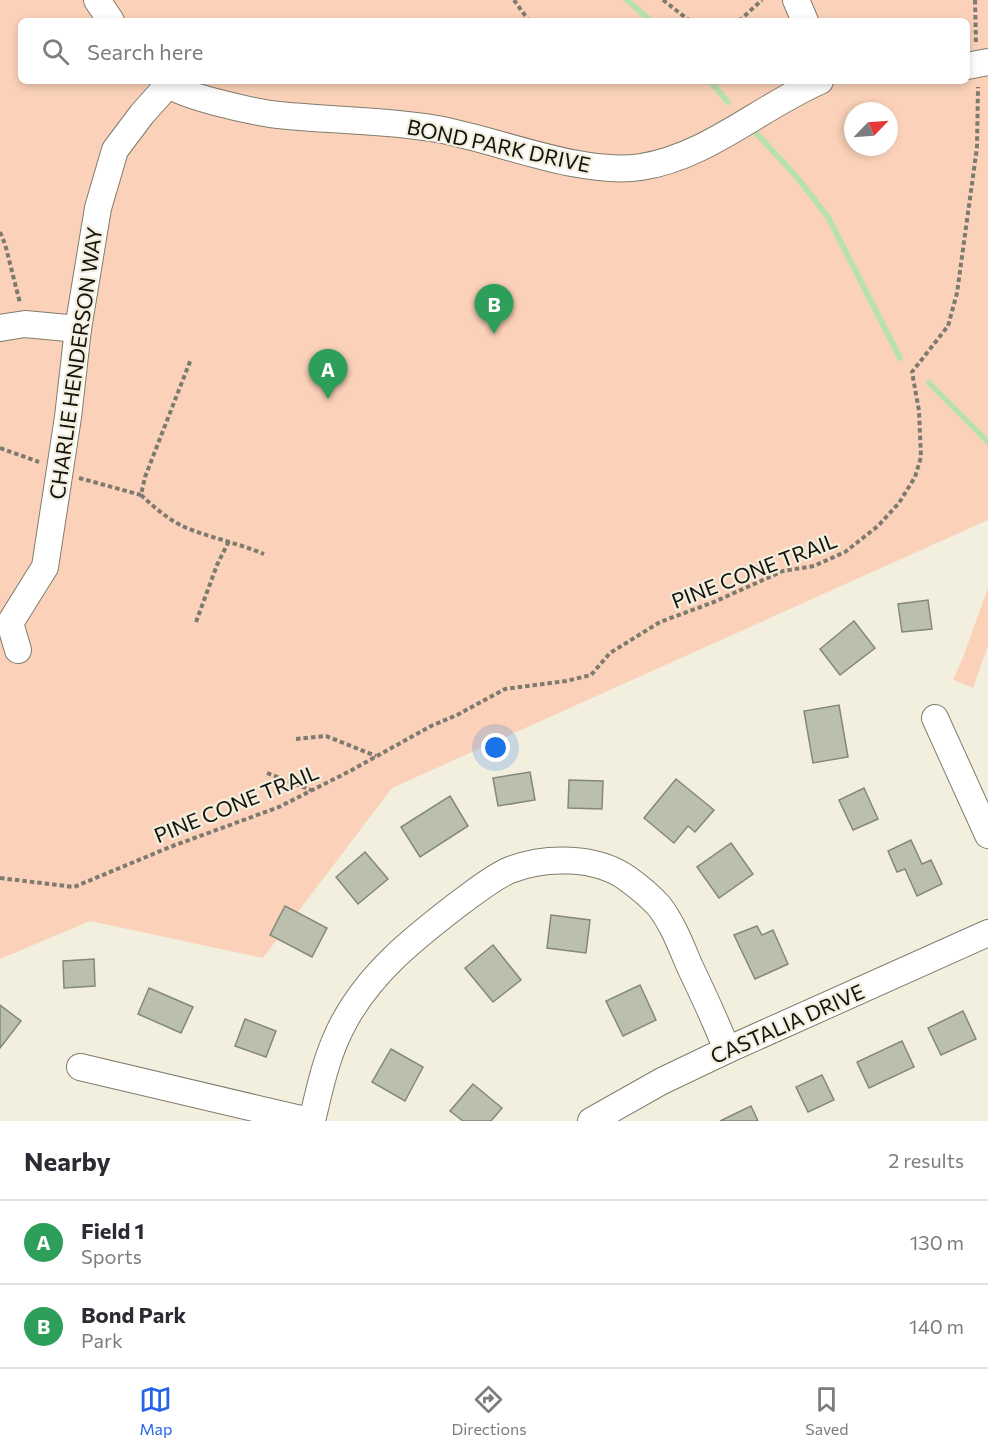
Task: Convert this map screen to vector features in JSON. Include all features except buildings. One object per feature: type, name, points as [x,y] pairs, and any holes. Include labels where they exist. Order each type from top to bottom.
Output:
[{"type":"street","points":[[97,0],[109,18]]},
{"type":"street","points":[[796,0],[804,18]]},
{"type":"street","name":"CHARLIE HENDERSON WAY","points":[[18,650],[10,623],[45,567],[78,329],[98,208],[115,150],[164,84]]},
{"type":"street","name":"BOND PARK DRIVE","points":[[167,84],[196,96],[250,111],[389,122],[438,129],[587,166],[631,167],[676,159],[723,135],[773,104],[814,84]]},
{"type":"street","points":[[0,328],[26,324],[78,329]]},
{"type":"street","points":[[935,718],[988,836]]},
{"type":"street","points":[[80,1067],[311,1121],[333,1044],[374,977],[415,937],[481,887],[510,870],[549,861],[579,861],[604,867],[626,877],[659,906],[677,938],[727,1050]]},
{"type":"street","name":"CASTALIA DRIVE","points":[[591,1121],[662,1081],[727,1050],[988,933]]},
{"type":"path","points":[[514,0],[527,18]]},
{"type":"path","points":[[663,0],[686,18]]},
{"type":"path","points":[[742,18],[762,0]]},
{"type":"path","name":"PINE CONE TRAIL","points":[[0,878],[74,886],[170,847],[279,807],[431,726],[505,690],[591,675],[610,653],[660,622],[714,602],[783,571],[814,566],[845,552],[878,526],[899,503],[915,477],[921,457],[919,411],[912,372],[948,326],[957,293],[977,147],[978,64],[974,33],[975,0]]},
{"type":"path","points":[[0,232],[26,324]]},
{"type":"path","points":[[141,495],[145,477],[191,359]]},
{"type":"path","points":[[0,448],[89,482],[141,495],[158,511],[190,530],[264,554]]},
{"type":"path","points":[[196,622],[217,565],[229,541]]},
{"type":"path","points":[[296,738],[326,736],[377,756]]},
{"type":"path","points":[[267,773],[312,790]]},
{"type":"shaded area","points":[[0,0],[988,0],[988,520],[392,788],[263,958],[90,921],[0,959]]},
{"type":"shaded area","points":[[988,588],[988,645],[973,688],[953,680]]},
{"type":"waterway","points":[[627,0],[648,18]]},
{"type":"waterway","points":[[713,84],[728,102]]},
{"type":"waterway","points":[[757,134],[796,176],[828,217],[900,358]]},
{"type":"waterway","points":[[929,383],[988,442]]},
{"type":"place","name":"Bond Park","points":[[494,334]]},
{"type":"place","name":"Field 1","points":[[328,399]]}]
